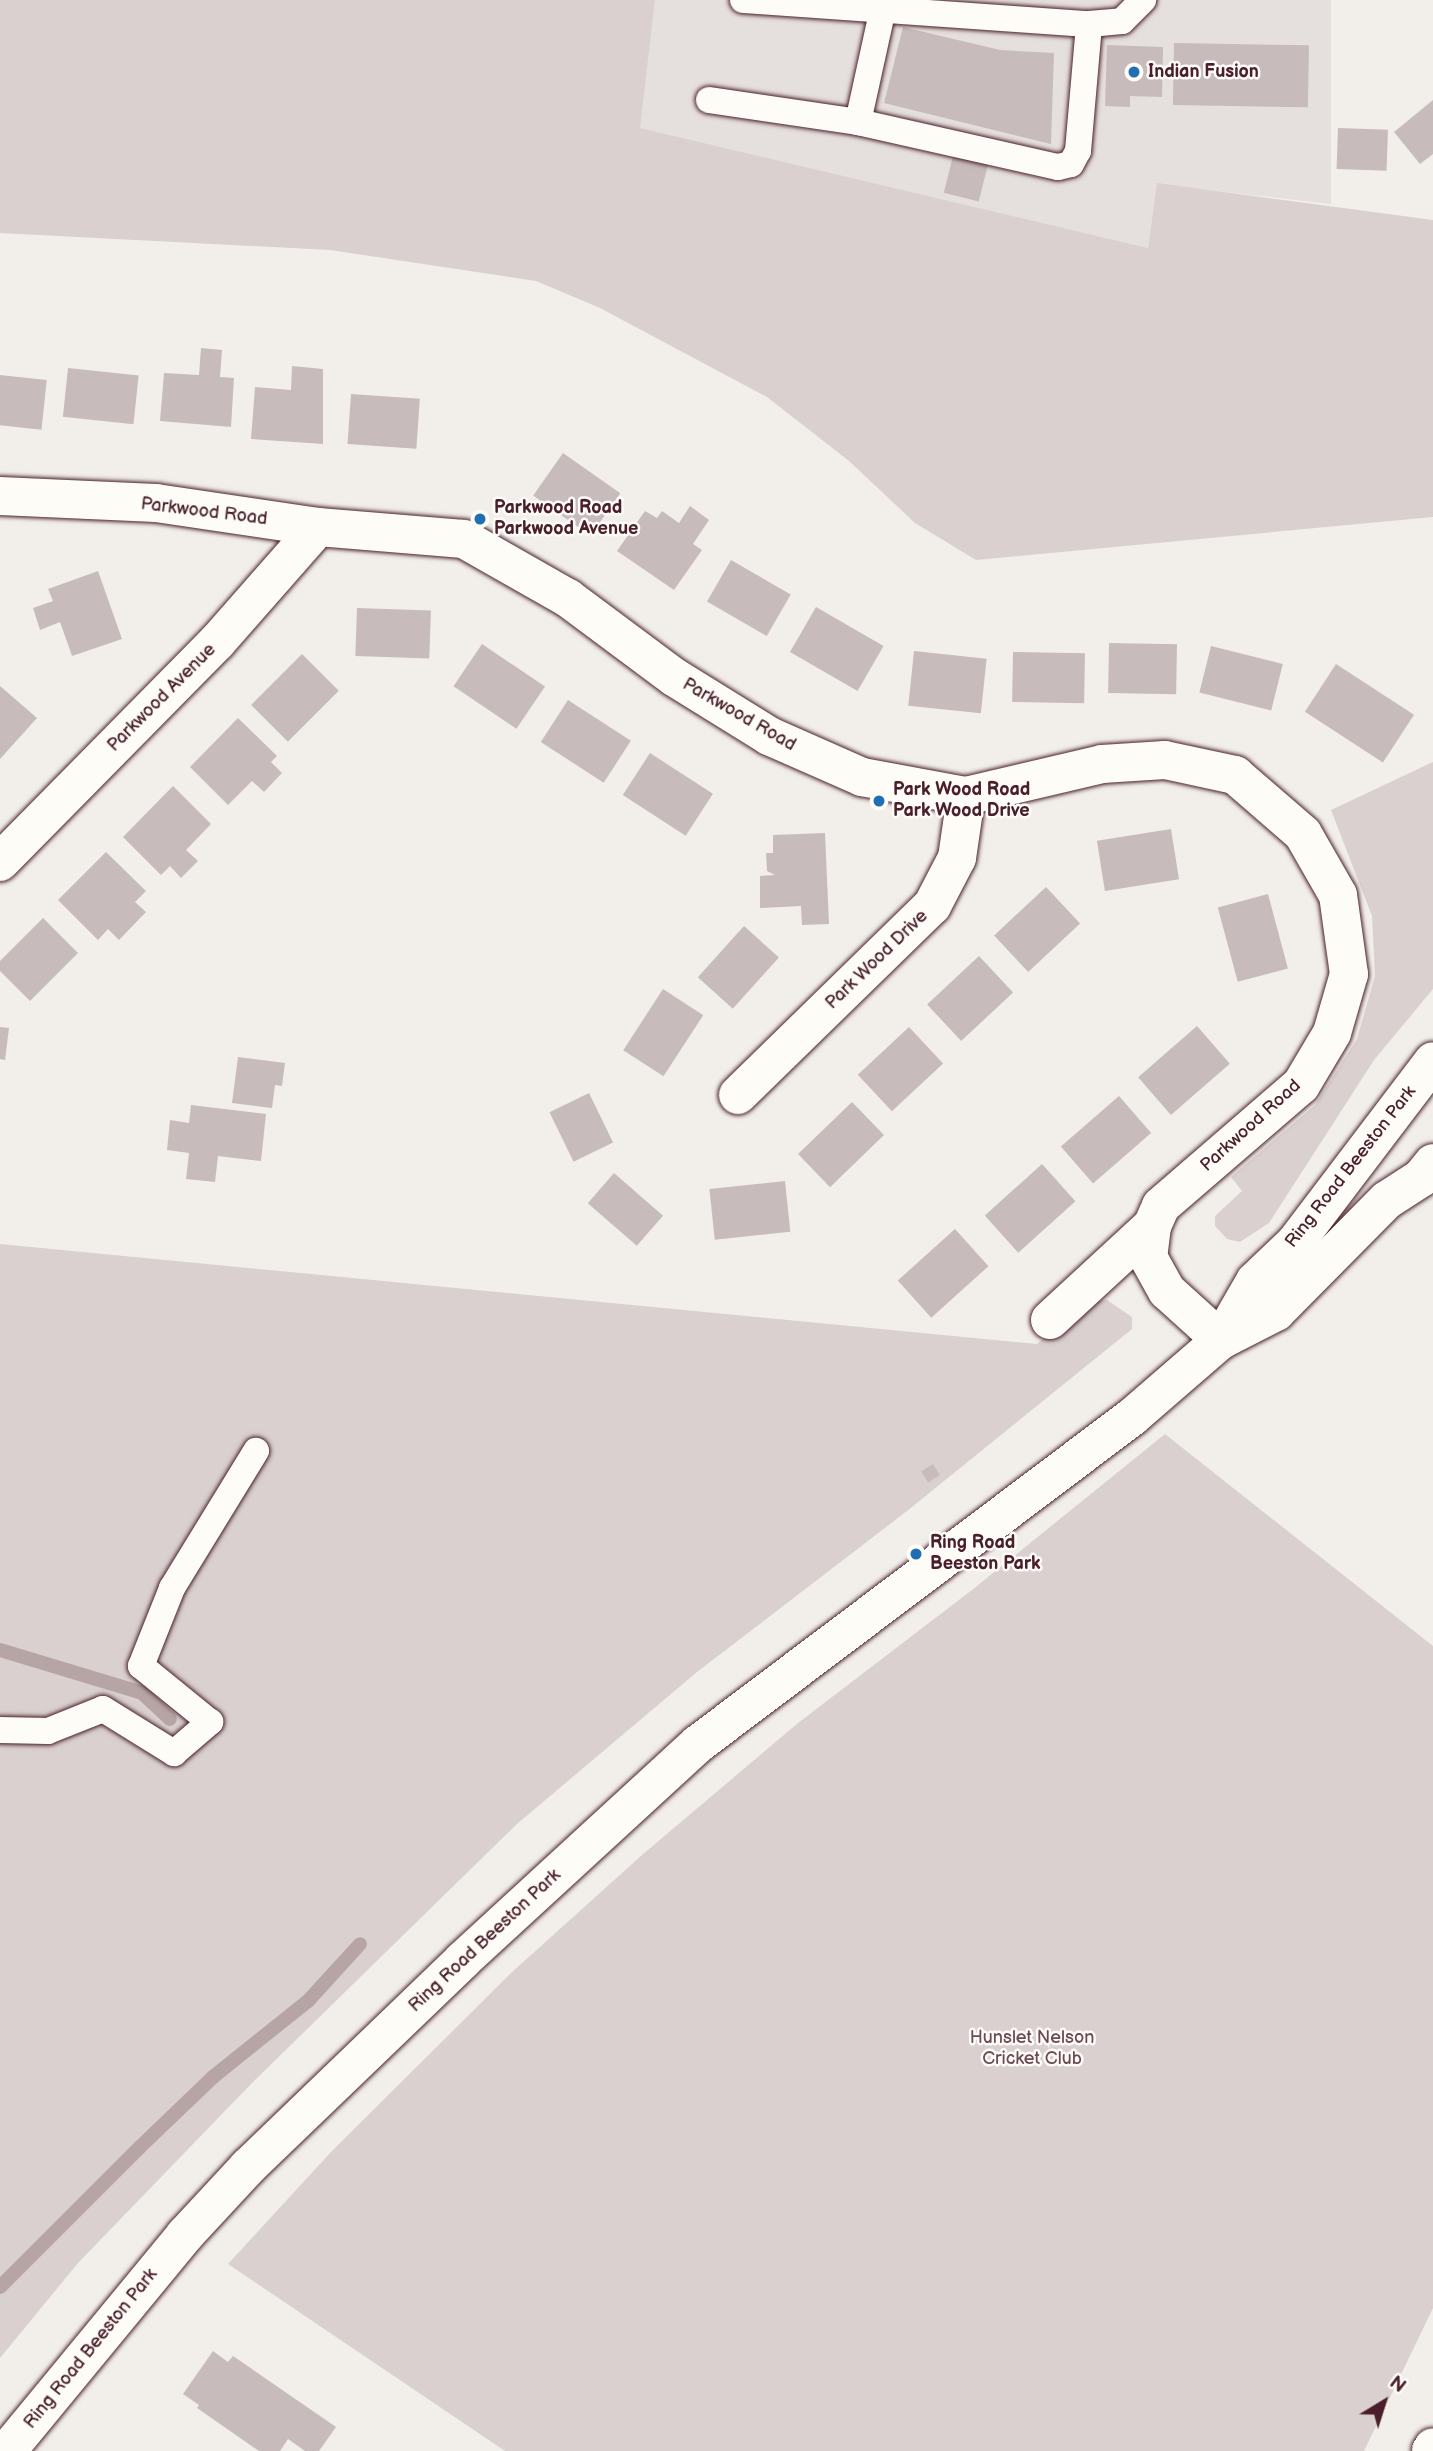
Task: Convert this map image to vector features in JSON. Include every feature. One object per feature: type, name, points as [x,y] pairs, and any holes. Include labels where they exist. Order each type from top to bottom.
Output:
[{"type":"street","name":"Parkwood Road","points":[[0,496],[156,503],[318,527],[464,539],[568,598],[674,677],[769,736],[862,777],[966,796],[1102,764],[1165,760],[1235,775],[1303,834],[1338,895],[1349,974],[1332,1033],[1301,1085],[1161,1206],[1152,1226],[1148,1257],[1167,1291],[1221,1340]]},
{"type":"street","name":"Parkwood Avenue","points":[[0,862],[217,642],[318,527]]},
{"type":"street","name":"Park Wood Drive","points":[[738,1095],[932,906],[957,858],[966,796]]},
{"type":"street","name":"Ring Road Beeston Park","points":[[1221,1340],[1255,1280],[1295,1243],[1433,1061]]},
{"type":"street","name":"Ring Road Beeston Park","points":[[7,2451],[185,2235],[239,2177],[505,1921],[698,1744],[1132,1417],[1221,1340],[1276,1312],[1387,1200],[1421,1178],[1433,1163]]},
{"type":"street","name":"Parkwood Road","points":[[1050,1320],[1152,1226]]},
{"type":"lane","points":[[743,0],[882,13],[953,8],[1089,24],[1122,22],[1143,0]]},
{"type":"lane","points":[[858,122],[882,13]]},
{"type":"lane","points":[[709,100],[858,122],[1058,167],[1071,164],[1077,150],[1089,24]]},
{"type":"lane","points":[[0,1730],[48,1731],[103,1709],[174,1753],[210,1722],[141,1666],[172,1588],[256,1451]]},
{"type":"shaded area","points":[[655,0],[1331,0],[1331,204],[1157,184],[1148,248],[639,128]]},
{"type":"green space","points":[[0,0],[655,0],[640,128],[1148,248],[1157,183],[1433,220],[1433,517],[976,560],[915,523],[849,461],[767,397],[600,308],[536,281],[330,250],[0,233]]},
{"type":"green space","points":[[1433,762],[1433,989],[1374,1060],[1269,1223],[1240,1242],[1227,1239],[1215,1226],[1215,1216],[1242,1191],[1231,1177],[1315,1105],[1357,1039],[1375,976],[1372,916],[1331,810]]},
{"type":"green space","points":[[0,1244],[1037,1344],[1084,1303],[1107,1300],[1132,1317],[1132,1329],[907,1511],[697,1672],[517,1824],[252,2083],[78,2263],[0,2358]]},
{"type":"green space","name":"Hunslet Nelson Cricket Club","points":[[1165,1434],[1433,1646],[1433,2308],[1364,2451],[505,2451],[228,2264],[331,2152],[511,1973],[642,1855],[798,1723],[972,1590]]},
{"type":"building","points":[[903,27],[1000,50],[1054,53],[1051,144],[884,103]]},
{"type":"building","points":[[1174,43],[1309,45],[1308,107],[1173,105]]},
{"type":"building","name":"Indian Fusion","points":[[1107,45],[1163,47],[1162,97],[1130,96],[1130,107],[1105,106]]},
{"type":"building","points":[[1433,100],[1433,154],[1420,164],[1394,132]]},
{"type":"building","points":[[1338,128],[1388,130],[1387,171],[1337,169]]},
{"type":"building","points":[[954,152],[989,161],[979,201],[944,193]]},
{"type":"building","points":[[201,348],[222,350],[220,377],[234,378],[231,427],[160,421],[164,373],[199,375]]},
{"type":"building","points":[[292,366],[323,369],[323,444],[251,439],[255,387],[291,390]]},
{"type":"building","points":[[68,368],[139,375],[133,424],[63,417]]},
{"type":"building","points":[[0,375],[47,380],[42,430],[0,425]]},
{"type":"building","points":[[351,394],[420,399],[416,449],[348,444]]},
{"type":"building","points":[[563,453],[620,493],[591,536],[533,496]]},
{"type":"building","points":[[690,506],[709,520],[693,544],[702,550],[674,590],[617,551],[645,511],[657,518],[662,511],[679,523]]},
{"type":"building","points":[[731,560],[791,594],[767,636],[707,602]]},
{"type":"building","points":[[98,571],[122,639],[72,656],[60,622],[40,630],[33,608],[53,601],[48,589]]},
{"type":"building","points":[[816,607],[884,646],[858,691],[790,652]]},
{"type":"building","points":[[357,608],[431,611],[429,659],[355,656]]},
{"type":"building","points":[[1109,643],[1177,644],[1176,694],[1108,693]]},
{"type":"building","points":[[482,644],[545,686],[516,729],[453,686]]},
{"type":"building","points":[[1211,646],[1283,664],[1271,710],[1199,693]]},
{"type":"building","points":[[914,651],[987,659],[981,713],[908,706]]},
{"type":"building","points":[[1013,652],[1085,653],[1084,703],[1012,702]]},
{"type":"building","points":[[302,654],[339,691],[288,742],[251,705]]},
{"type":"building","points":[[1336,664],[1414,715],[1383,762],[1305,712]]},
{"type":"building","points":[[0,686],[37,718],[0,759]]},
{"type":"building","points":[[568,700],[631,741],[604,783],[541,742]]},
{"type":"building","points":[[238,718],[277,756],[271,762],[282,773],[264,792],[252,781],[228,805],[190,767]]},
{"type":"building","points":[[650,753],[713,794],[686,836],[623,795]]},
{"type":"building","points":[[173,786],[211,824],[186,850],[198,861],[181,878],[170,866],[161,875],[123,837]]},
{"type":"building","points":[[1171,829],[1179,879],[1105,891],[1097,841]]},
{"type":"building","points":[[825,833],[829,924],[802,925],[801,906],[760,908],[760,876],[775,875],[767,871],[766,853],[773,853],[773,835]]},
{"type":"building","points":[[106,852],[146,891],[135,902],[146,912],[119,940],[108,929],[98,940],[58,900]]},
{"type":"building","points":[[1046,887],[1080,924],[1028,972],[994,935]]},
{"type":"building","points":[[1268,894],[1288,968],[1238,982],[1218,907]]},
{"type":"building","points":[[43,918],[78,953],[30,1001],[0,971],[0,961]]},
{"type":"building","points":[[744,926],[779,957],[733,1009],[698,977]]},
{"type":"building","points":[[979,956],[1013,993],[961,1041],[927,1004]]},
{"type":"building","points":[[663,989],[703,1015],[663,1076],[623,1050]]},
{"type":"building","points":[[1197,1026],[1230,1064],[1171,1115],[1138,1077]]},
{"type":"building","points":[[0,1027],[9,1028],[5,1060],[0,1059]]},
{"type":"building","points":[[909,1027],[943,1064],[892,1111],[858,1075]]},
{"type":"building","points":[[238,1057],[285,1063],[282,1086],[275,1085],[272,1108],[232,1103]]},
{"type":"building","points":[[589,1093],[613,1142],[574,1162],[549,1112]]},
{"type":"building","points":[[1119,1096],[1151,1133],[1093,1183],[1061,1147]]},
{"type":"building","points":[[852,1102],[884,1135],[830,1187],[798,1154]]},
{"type":"building","points":[[191,1105],[266,1114],[261,1161],[218,1156],[215,1182],[186,1179],[189,1153],[167,1150],[170,1120],[189,1123]]},
{"type":"building","points":[[1042,1164],[1075,1201],[1018,1253],[985,1216]]},
{"type":"building","points":[[614,1173],[663,1216],[637,1246],[588,1203]]},
{"type":"building","points":[[785,1181],[790,1232],[715,1240],[709,1189]]},
{"type":"building","points":[[955,1229],[988,1266],[931,1318],[898,1281]]},
{"type":"building","points":[[933,1464],[940,1475],[928,1482],[921,1471]]},
{"type":"building","points":[[213,2351],[228,2362],[233,2356],[336,2427],[319,2451],[305,2451],[288,2439],[280,2451],[259,2451],[197,2408],[199,2405],[183,2394]]},
{"type":"waterway","points":[[0,1650],[142,1693],[170,1719]]},
{"type":"waterway","points":[[0,2287],[213,2077],[308,2001],[360,1944]]},
{"type":"place","name":"Indian Fusion","points":[[1134,72]]},
{"type":"place","name":"Parkwood Road Parkwood Avenue","points":[[480,519]]},
{"type":"place","name":"Park Wood Road Park Wood Drive","points":[[879,801]]},
{"type":"place","name":"Ring Road Beeston Park","points":[[916,1554]]}]
